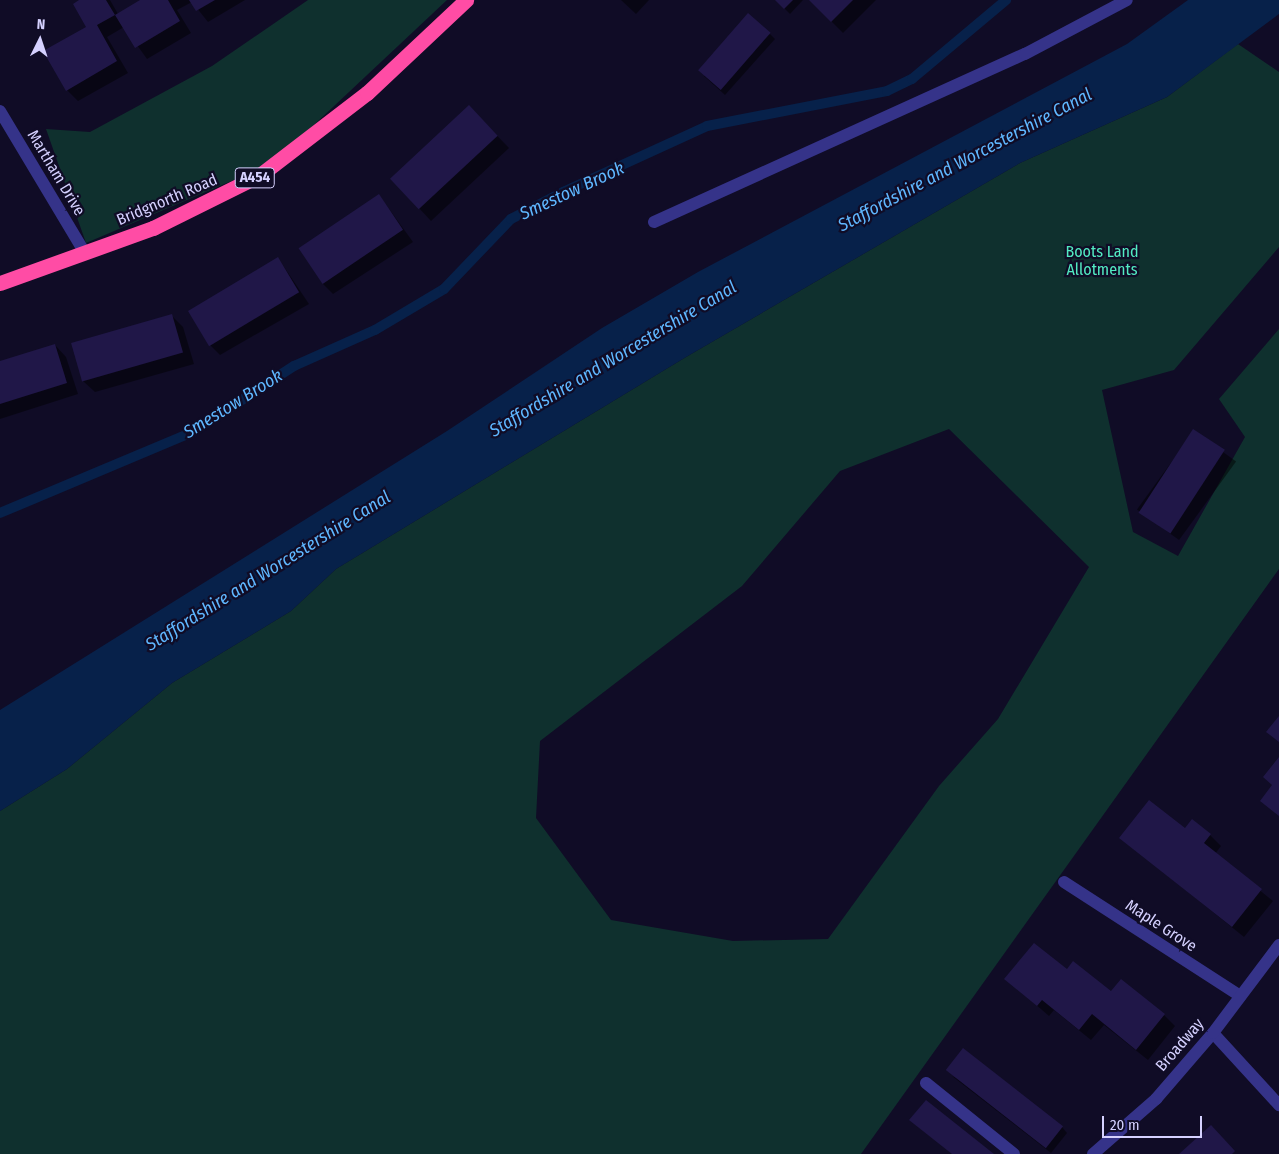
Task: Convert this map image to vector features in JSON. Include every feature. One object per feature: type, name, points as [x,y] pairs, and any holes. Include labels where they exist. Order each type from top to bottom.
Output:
[{"type":"highway","name":"Bridgnorth Road","points":[[0,283],[85,253],[195,210],[260,175],[367,93],[466,0]]},
{"type":"street","points":[[654,222],[1025,54],[1127,0]]},
{"type":"street","name":"Martham Drive","points":[[0,111],[85,253]]},
{"type":"street","name":"Maple Grove","points":[[1064,882],[1240,996]]},
{"type":"street","name":"Broadway","points":[[1093,1154],[1156,1099],[1213,1034],[1279,946]]},
{"type":"street","points":[[1213,1034],[1279,1105]]},
{"type":"street","points":[[926,1084],[1014,1154]]},
{"type":"green space","points":[[308,0],[447,0],[300,138],[255,171],[86,243],[46,129],[90,132],[212,66]]},
{"type":"green space","name":"Boots Land Allotments","points":[[1238,44],[1279,72],[1279,247],[1174,370],[1102,390],[1133,532],[1178,556],[1245,437],[1219,399],[1279,329],[1279,569],[861,1154],[0,1154],[0,811],[67,769],[172,683],[291,611],[336,569],[686,357],[1020,163],[1167,97]],"holes":[[[949,429],[1089,567],[998,719],[939,786],[828,939],[733,941],[611,920],[536,818],[540,741],[742,586],[840,471]]]},
{"type":"water","name":"Staffordshire and Worcestershire Canal","points":[[1188,0],[1279,0],[1279,14],[1167,97],[1020,163],[686,357],[336,569],[291,611],[172,683],[67,769],[0,811],[0,710],[447,431],[602,328],[698,272],[1127,44]]},
{"type":"building","points":[[79,0],[106,0],[115,15],[97,25],[117,61],[66,91],[43,51],[86,27],[73,4]]},
{"type":"building","points":[[140,0],[168,0],[180,21],[135,48],[115,15]]},
{"type":"building","points":[[189,0],[215,0],[196,11]]},
{"type":"building","points":[[775,0],[793,0],[784,9]]},
{"type":"building","points":[[809,0],[853,0],[831,22]]},
{"type":"building","points":[[748,13],[771,33],[721,90],[698,70]]},
{"type":"building","points":[[469,105],[498,136],[419,209],[390,179]]},
{"type":"building","points":[[379,194],[403,230],[323,284],[299,248]]},
{"type":"building","points":[[278,257],[299,292],[209,346],[188,311]]},
{"type":"building","points":[[172,314],[183,352],[82,381],[71,343]]},
{"type":"building","points":[[55,344],[67,383],[0,404],[0,361]]},
{"type":"building","points":[[1193,429],[1225,450],[1170,534],[1139,513]]},
{"type":"building","points":[[1279,716],[1279,742],[1266,732]]},
{"type":"building","points":[[1279,757],[1279,816],[1260,801],[1272,785],[1263,777]]},
{"type":"building","points":[[1149,800],[1185,828],[1192,819],[1211,834],[1204,843],[1262,889],[1232,927],[1119,838]]},
{"type":"building","points":[[1034,943],[1067,969],[1073,961],[1111,991],[1121,979],[1165,1014],[1136,1050],[1092,1014],[1079,1030],[1042,1000],[1037,1006],[1004,979]]},
{"type":"building","points":[[963,1048],[1063,1126],[1046,1148],[946,1070]]},
{"type":"building","points":[[926,1100],[994,1154],[952,1154],[909,1120]]},
{"type":"building","points":[[1211,1125],[1235,1151],[1232,1154],[1179,1154]]},
{"type":"waterway","name":"Smestow Brook","points":[[0,513],[193,432],[294,366],[375,330],[444,289],[511,219],[563,192],[707,126],[887,91],[912,79],[1006,0]]}]
